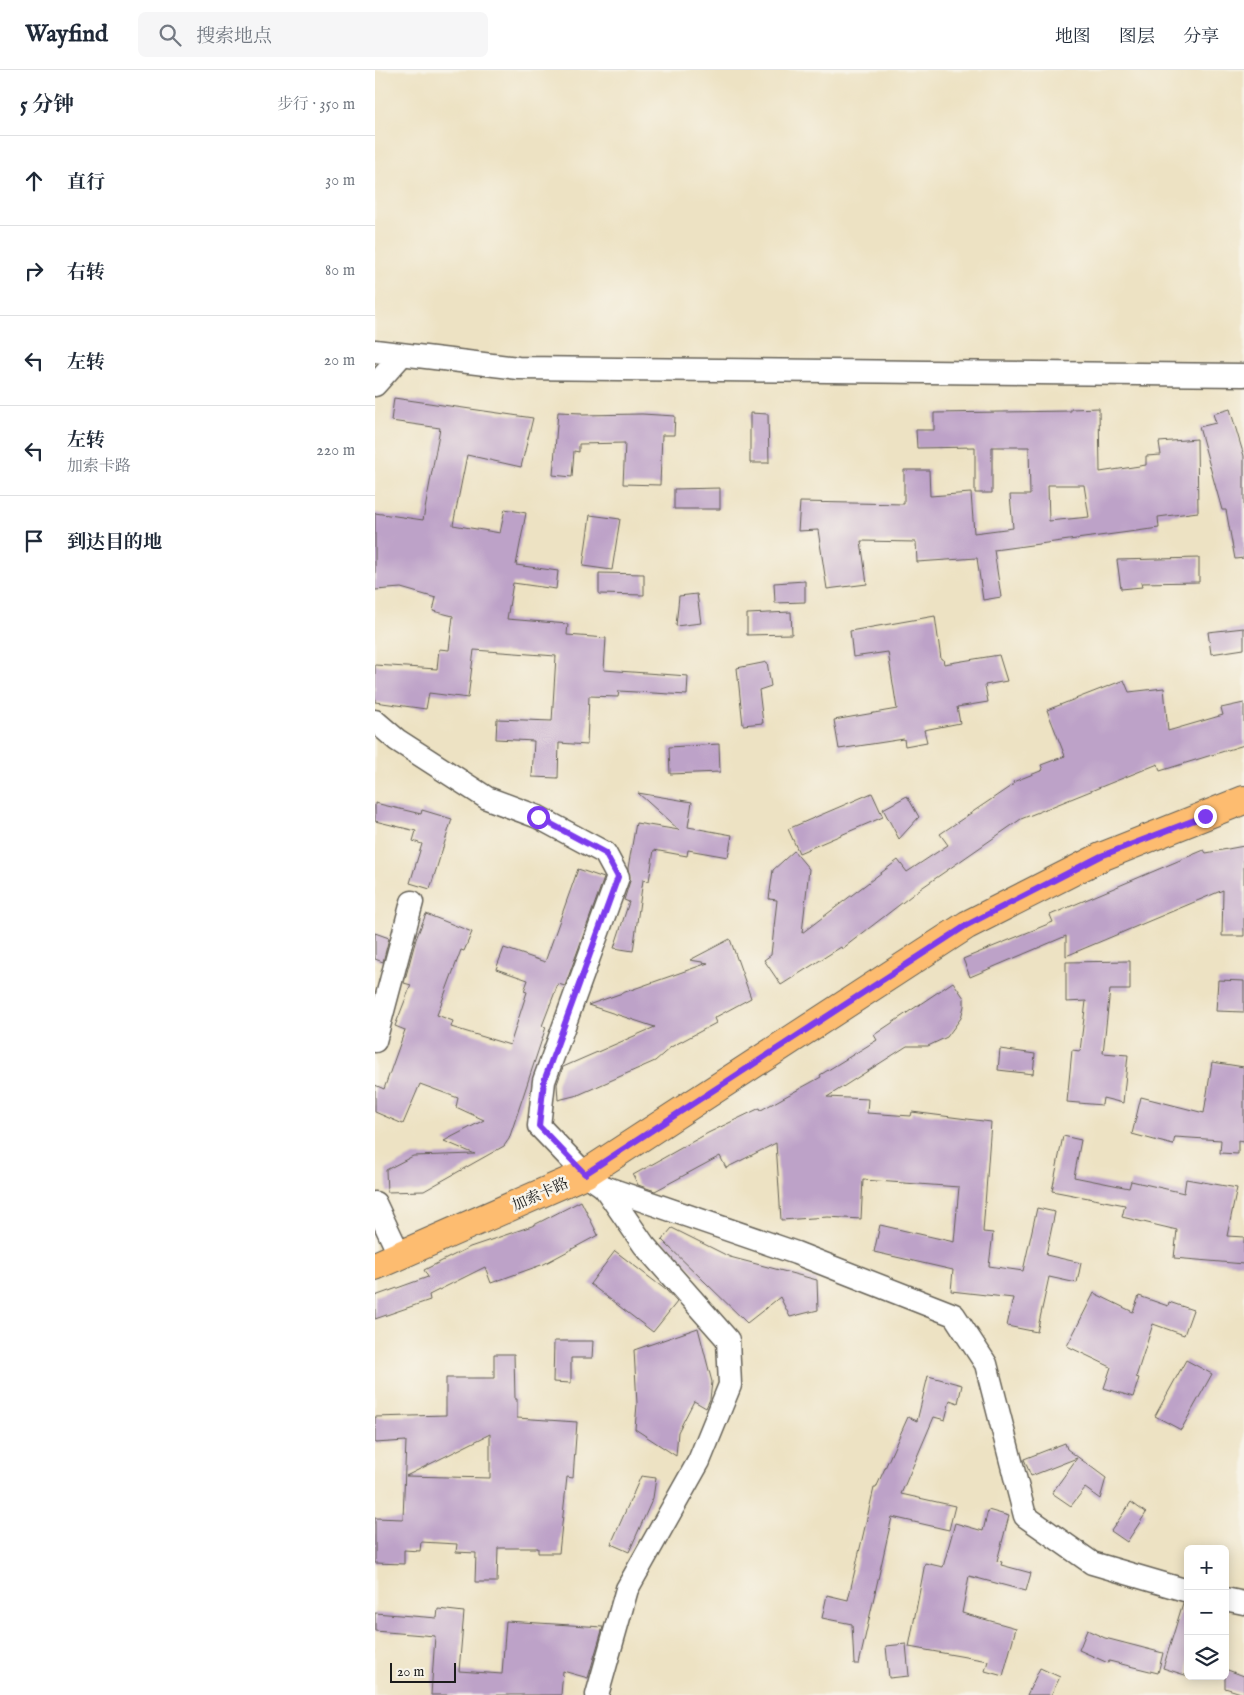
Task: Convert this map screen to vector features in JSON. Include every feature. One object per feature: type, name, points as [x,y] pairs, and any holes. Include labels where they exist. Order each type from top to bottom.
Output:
[{"type":"main road","name":"加索卡路","points":[[375,1266],[595,1181],[967,925],[1101,856],[1244,800]]},
{"type":"street","points":[[375,352],[518,368],[1244,375]]},
{"type":"street","points":[[375,385],[402,355]]},
{"type":"street","points":[[375,721],[397,740],[487,798],[538,817],[605,853],[618,877],[544,1081],[539,1126],[595,1181],[644,1245],[728,1340],[730,1385],[699,1461],[627,1589],[597,1695]]},
{"type":"street","points":[[375,1041],[412,902]]},
{"type":"street","points":[[595,1181],[796,1253],[954,1315],[986,1364],[1025,1516],[1092,1563],[1185,1590]]},
{"type":"street","points":[[375,1203],[400,1256]]},
{"type":"street","points":[[375,1246],[400,1256]]},
{"type":"street","points":[[1229,1600],[1244,1603]]},
{"type":"building","points":[[394,398],[533,418],[521,467],[467,455],[453,525],[500,533],[505,509],[526,513],[516,565],[558,571],[556,589],[513,583],[507,619],[568,624],[567,635],[606,638],[604,670],[688,676],[687,695],[619,691],[618,697],[589,696],[587,745],[559,743],[558,778],[532,777],[534,741],[496,739],[497,719],[552,721],[556,656],[474,650],[468,698],[429,693],[426,709],[375,702],[375,665],[437,669],[439,649],[449,650],[453,616],[433,611],[436,598],[401,588],[375,590],[375,513],[423,520],[440,428],[391,421]]},
{"type":"building","points":[[1099,408],[1100,472],[1146,465],[1146,456],[1161,455],[1159,442],[1197,439],[1198,512],[1158,517],[1159,528],[994,550],[1001,597],[983,600],[977,558],[917,562],[916,542],[861,541],[867,584],[827,589],[818,530],[798,531],[800,502],[904,504],[904,470],[929,470],[930,496],[971,493],[974,533],[1013,528],[1010,495],[1030,495],[1029,447],[992,447],[992,493],[975,493],[975,447],[917,448],[916,430],[934,430],[934,413],[1071,411],[1071,409]],"holes":[[[1048,485],[1084,485],[1089,517],[1049,521]]]},
{"type":"building","points":[[1230,409],[1244,456],[1244,558],[1235,559],[1226,510],[1222,510],[1199,427],[1216,423],[1213,414]]},
{"type":"building","points":[[558,412],[582,413],[582,415],[642,414],[675,416],[674,435],[662,435],[660,485],[623,484],[625,443],[579,444],[579,452],[574,451],[572,477],[553,475]]},
{"type":"building","points":[[750,413],[768,414],[769,463],[750,463]]},
{"type":"building","points":[[720,488],[720,509],[674,509],[674,489]]},
{"type":"building","points":[[590,515],[620,519],[612,570],[583,566]]},
{"type":"building","points":[[1199,558],[1199,582],[1141,583],[1142,587],[1121,589],[1117,560]]},
{"type":"building","points":[[599,573],[644,574],[644,595],[599,594]]},
{"type":"building","points":[[805,581],[805,602],[775,603],[774,583]]},
{"type":"building","points":[[697,594],[701,623],[676,626],[679,596]]},
{"type":"building","points":[[791,612],[792,634],[747,635],[747,614]]},
{"type":"building","points":[[935,616],[941,659],[943,659],[944,664],[999,655],[1007,681],[985,685],[988,702],[957,707],[960,723],[924,730],[927,742],[905,746],[904,739],[839,749],[834,720],[897,709],[888,652],[853,657],[850,631]]},
{"type":"building","points":[[1244,628],[1244,649],[1211,654],[1208,632]]},
{"type":"building","points":[[767,662],[771,686],[759,690],[763,723],[743,725],[737,668]]},
{"type":"building","points":[[1124,680],[1129,692],[1164,688],[1168,731],[1223,715],[1221,708],[1244,703],[1244,745],[1160,771],[1158,764],[1021,819],[920,889],[842,949],[841,947],[781,985],[764,960],[771,955],[777,900],[769,899],[773,870],[794,851],[809,869],[802,933],[898,860],[907,872],[948,845],[940,834],[1014,784],[1013,782],[1043,770],[1041,765],[1065,756],[1047,710]]},
{"type":"building","points":[[719,744],[720,772],[670,774],[669,747]]},
{"type":"building","points":[[638,793],[692,802],[688,827],[732,835],[728,857],[688,850],[687,856],[654,850],[649,881],[643,880],[633,951],[614,948],[629,902],[624,900],[630,881],[628,868],[636,823],[679,830]]},
{"type":"building","points":[[872,793],[883,817],[799,853],[788,829]]},
{"type":"building","points":[[907,796],[919,817],[899,839],[883,809]]},
{"type":"building","points":[[375,803],[421,814],[422,810],[452,819],[430,889],[410,883],[422,844],[413,841],[416,831],[375,821]]},
{"type":"building","points":[[1244,846],[1244,936],[1222,936],[1223,890],[1066,956],[1066,936],[970,977],[963,959],[1053,922],[1050,915],[1204,850],[1206,853]]},
{"type":"building","points":[[578,869],[604,878],[565,986],[558,984],[542,1026],[546,1027],[509,1139],[504,1146],[424,1191],[387,1192],[386,1170],[413,1156],[475,1154],[444,1141],[484,1120],[456,1107],[458,1098],[420,1084],[403,1124],[375,1112],[375,1085],[384,1089],[405,1030],[395,1026],[411,985],[404,983],[416,939],[426,914],[472,932],[464,951],[461,950],[437,1015],[453,1021],[451,1027],[510,1045],[527,992],[524,991],[528,980],[496,969],[504,948],[545,962]]},
{"type":"building","points":[[375,933],[389,938],[383,962],[375,959]]},
{"type":"building","points":[[730,939],[751,998],[714,1018],[716,1023],[671,1047],[655,1061],[578,1095],[558,1100],[557,1084],[563,1067],[655,1027],[588,1005],[708,963],[690,960]]},
{"type":"building","points":[[1130,961],[1130,990],[1110,990],[1103,1053],[1128,1055],[1123,1103],[1103,1098],[1102,1105],[1067,1102],[1072,1050],[1080,1051],[1086,1001],[1066,1002],[1066,962]]},
{"type":"building","points":[[1218,980],[1244,981],[1244,1012],[1216,1011]]},
{"type":"building","points":[[953,982],[964,998],[964,1006],[961,1018],[947,1037],[928,1046],[907,1046],[827,1097],[868,1099],[867,1113],[911,1116],[912,1112],[991,1122],[983,1232],[993,1233],[989,1266],[1023,1271],[1037,1208],[1055,1212],[1046,1255],[1081,1263],[1077,1283],[1049,1277],[1037,1332],[1007,1326],[1013,1298],[951,1291],[953,1270],[874,1252],[880,1225],[954,1242],[959,1187],[863,1180],[861,1219],[828,1217],[781,1220],[776,1143],[726,1168],[720,1156],[655,1191],[638,1185],[633,1175],[708,1133],[760,1108],[761,1110],[821,1077],[820,1075],[877,1040],[874,1035]]},
{"type":"building","points":[[1000,1049],[1035,1054],[1033,1074],[998,1070]]},
{"type":"building","points":[[1212,1062],[1244,1067],[1244,1141],[1238,1140],[1238,1154],[1220,1153],[1221,1140],[1175,1137],[1173,1145],[1132,1134],[1141,1097],[1204,1113]]},
{"type":"building","points":[[1063,1136],[1081,1140],[1074,1177],[1129,1188],[1131,1181],[1184,1193],[1186,1179],[1237,1188],[1227,1236],[1244,1237],[1244,1264],[1174,1258],[1177,1230],[1122,1217],[1125,1205],[1052,1191]]},
{"type":"building","points":[[581,1201],[598,1235],[544,1264],[491,1283],[485,1267],[429,1295],[430,1300],[375,1319],[375,1296],[428,1277],[424,1270],[470,1247],[532,1226]]},
{"type":"building","points":[[672,1228],[730,1257],[817,1280],[818,1310],[790,1317],[780,1297],[747,1323],[662,1240]]},
{"type":"building","points":[[615,1251],[666,1290],[677,1302],[653,1332],[590,1284]]},
{"type":"building","points":[[1094,1293],[1133,1312],[1139,1296],[1168,1306],[1169,1302],[1193,1310],[1184,1335],[1153,1324],[1136,1377],[1139,1378],[1133,1397],[1104,1388],[1111,1367],[1067,1346]]},
{"type":"building","points":[[698,1328],[712,1382],[710,1399],[706,1408],[694,1401],[678,1432],[676,1456],[635,1429],[637,1404],[634,1350]]},
{"type":"building","points":[[554,1341],[593,1341],[592,1358],[571,1358],[571,1383],[553,1382]]},
{"type":"building","points":[[494,1354],[514,1354],[517,1418],[577,1422],[573,1478],[567,1477],[559,1553],[538,1553],[538,1548],[498,1548],[497,1582],[475,1582],[476,1553],[456,1552],[457,1544],[421,1542],[420,1551],[404,1550],[404,1564],[375,1563],[375,1518],[403,1519],[406,1441],[375,1443],[375,1417],[446,1415],[446,1378],[494,1378]],"holes":[[[490,1434],[490,1478],[406,1476]]]},
{"type":"building","points":[[1186,1360],[1212,1374],[1181,1430],[1155,1416]]},
{"type":"building","points":[[928,1376],[962,1385],[958,1403],[950,1400],[945,1420],[934,1417],[901,1494],[955,1506],[949,1530],[892,1517],[859,1664],[854,1664],[852,1624],[822,1618],[827,1595],[848,1600],[874,1488],[876,1488],[908,1417],[917,1421]]},
{"type":"building","points":[[1065,1443],[1067,1449],[1106,1478],[1100,1499],[1085,1488],[1071,1506],[1052,1493],[1077,1458],[1031,1476],[1024,1459]]},
{"type":"building","points":[[641,1476],[656,1478],[653,1498],[629,1552],[611,1544]]},
{"type":"building","points":[[1131,1502],[1146,1513],[1127,1542],[1111,1531]]},
{"type":"building","points":[[988,1510],[1009,1516],[997,1561],[1002,1562],[1001,1565],[1031,1573],[1026,1591],[969,1576],[962,1613],[1016,1628],[1003,1676],[985,1671],[988,1661],[909,1647],[925,1563],[943,1567],[955,1523],[983,1531]]},
{"type":"building","points":[[1183,1603],[1184,1603],[1184,1675],[1163,1668]]},
{"type":"building","points":[[438,1609],[464,1612],[459,1671],[502,1674],[506,1621],[603,1627],[588,1678],[563,1671],[561,1695],[431,1695],[435,1636],[375,1631],[375,1613],[437,1618]]},
{"type":"building","points":[[1087,1630],[1105,1638],[1163,1653],[1158,1673],[1109,1661],[1108,1663],[1079,1650]]},
{"type":"building","points":[[906,1644],[909,1676],[889,1678],[886,1646]]},
{"type":"building","points":[[1040,1668],[1060,1677],[1051,1695],[1027,1695]]},
{"type":"building","points":[[1229,1670],[1244,1676],[1244,1694],[1225,1688],[1225,1680],[1229,1680]]},
{"type":"route","points":[[538,817],[605,853],[618,877],[583,978],[544,1081],[539,1126],[585,1174],[967,925],[1101,856],[1205,816]]}]
